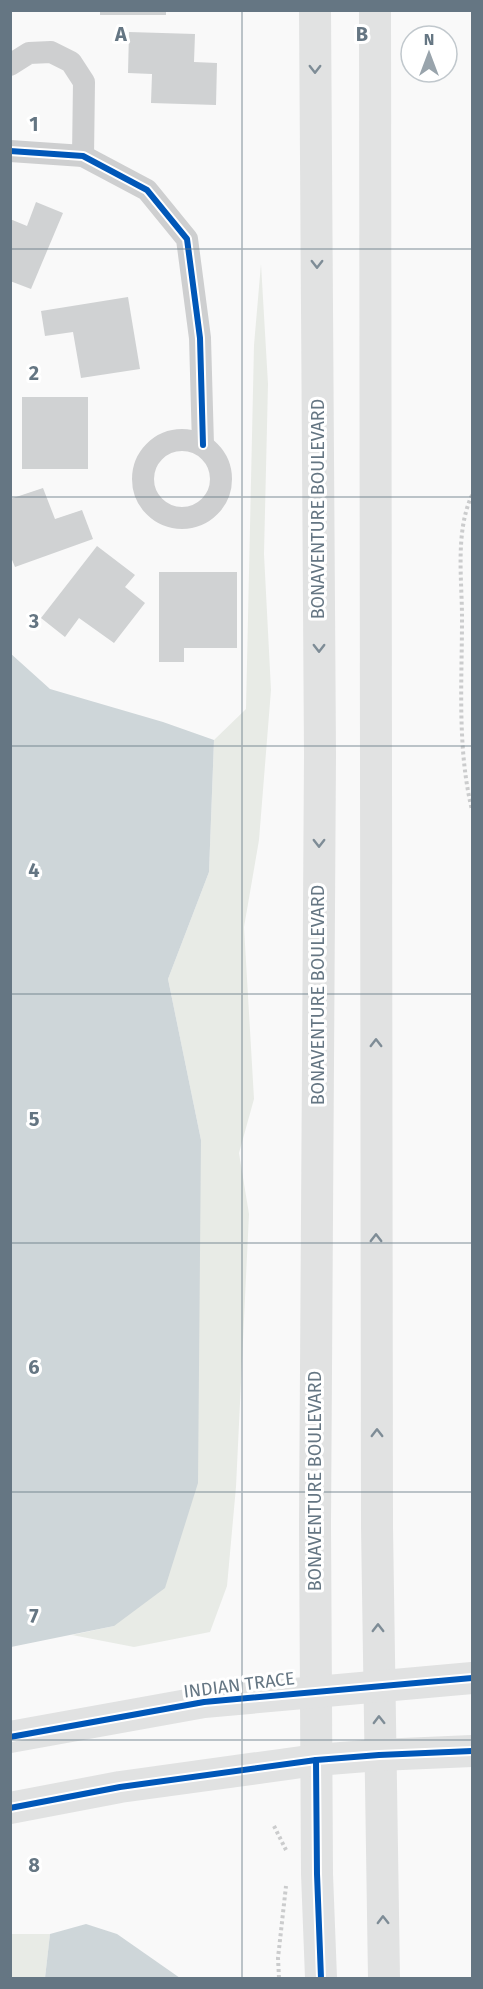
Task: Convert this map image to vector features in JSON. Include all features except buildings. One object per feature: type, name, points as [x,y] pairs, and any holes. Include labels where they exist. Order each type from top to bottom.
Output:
[{"type":"main road","name":"BONAVENTURE BOULEVARD","points":[[315,10],[320,743],[315,1524],[317,1875],[321,1978]]},
{"type":"main road","points":[[375,10],[378,1686],[384,1978]]},
{"type":"main road","name":"INDIAN TRACE","points":[[10,1737],[204,1702],[472,1677]]},
{"type":"main road","points":[[10,1808],[120,1788],[316,1760],[472,1751]]},
{"type":"street","points":[[10,65],[29,53],[51,52],[70,62],[84,82],[83,156]]},
{"type":"street","points":[[10,151],[83,156],[147,190],[187,238],[200,338],[203,445]]},
{"type":"path","points":[[472,495],[468,504],[462,539],[462,718],[467,787],[472,810]]},
{"type":"path","points":[[274,1826],[289,1856]]},
{"type":"path","points":[[279,1978],[278,1958],[286,1878]]},
{"type":"shaded area","points":[[261,264],[268,384],[264,554],[271,690],[259,840],[244,927],[254,1099],[239,1153],[249,1214],[236,1487],[227,1586],[210,1632],[134,1647],[72,1635],[114,1626],[201,1140],[168,979],[209,872],[214,740],[246,709],[254,345]]},
{"type":"shaded area","points":[[10,653],[50,689],[163,722],[214,740],[209,872],[168,979],[201,1140],[198,1483],[165,1588],[114,1626],[11,1647]]},
{"type":"shaded area","points":[[86,1924],[117,1934],[180,1978],[45,1978],[50,1934]]},
{"type":"shaded area","points":[[10,1934],[50,1934],[45,1978],[11,1978]]},
{"type":"cycle path","points":[[10,151],[83,156],[147,190],[187,239],[200,338],[203,445]]},
{"type":"cycle path","points":[[10,1737],[204,1702],[472,1678]]},
{"type":"cycle path","points":[[10,1808],[120,1787],[316,1760],[472,1751]]},
{"type":"cycle path","points":[[316,1760],[321,1978]]}]
